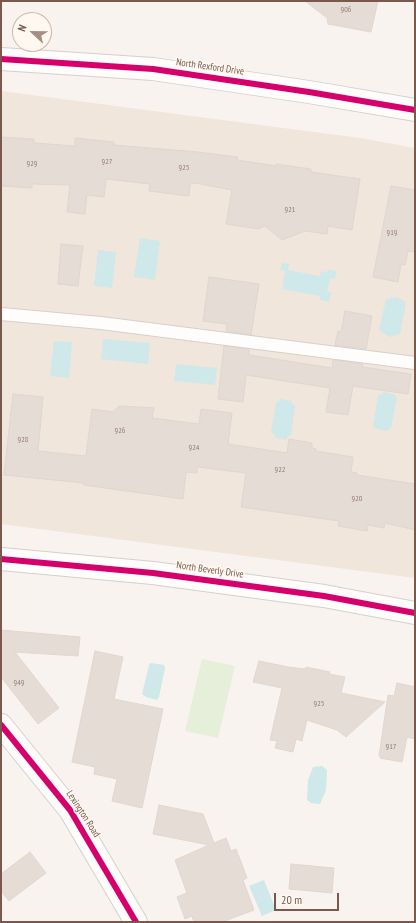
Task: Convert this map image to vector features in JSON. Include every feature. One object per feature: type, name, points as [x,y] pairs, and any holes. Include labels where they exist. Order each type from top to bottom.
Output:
[{"type":"street","name":"North Rexford Drive","points":[[1,59],[153,69],[309,92],[415,110]]},
{"type":"street","name":"North Beverly Drive","points":[[1,559],[153,573],[324,596],[415,613]]},
{"type":"street","name":"Lexington Road","points":[[1,725],[70,810],[136,922]]},
{"type":"lane","points":[[1,314],[101,323],[415,363]]},
{"type":"shaded area","points":[[1,91],[360,138],[415,148],[415,578],[1,524]]},
{"type":"green space","points":[[202,659],[235,666],[218,738],[185,731]]},
{"type":"water","points":[[140,238],[160,241],[155,280],[134,277]]},
{"type":"water","points":[[98,250],[116,252],[112,288],[94,286]]},
{"type":"water","points":[[282,263],[289,264],[288,270],[320,276],[321,271],[327,273],[328,270],[337,271],[335,279],[330,278],[327,291],[331,292],[329,302],[320,300],[320,296],[282,289],[285,271],[280,270]]},
{"type":"water","points":[[396,297],[406,302],[400,334],[389,337],[379,330],[386,299]]},
{"type":"water","points":[[103,339],[150,343],[148,364],[101,359]]},
{"type":"water","points":[[54,341],[72,342],[69,378],[50,376]]},
{"type":"water","points":[[176,364],[217,368],[215,385],[174,381]]},
{"type":"water","points":[[384,392],[393,394],[397,397],[391,428],[386,431],[377,429],[373,426],[378,396]]},
{"type":"water","points":[[281,399],[291,401],[291,403],[295,406],[291,435],[288,436],[286,440],[276,438],[271,432],[276,403]]},
{"type":"water","points":[[151,663],[164,665],[165,668],[159,697],[157,700],[146,697],[142,694],[149,665]]},
{"type":"water","points":[[322,766],[327,770],[326,790],[320,804],[311,803],[307,800],[308,780],[313,767]]},
{"type":"water","points":[[264,880],[276,910],[262,916],[249,886]]},
{"type":"building","points":[[305,1],[378,1],[371,32],[328,24],[327,18]]},
{"type":"building","points":[[1,137],[34,139],[34,143],[75,146],[75,138],[114,142],[114,145],[238,157],[237,160],[276,166],[276,164],[311,169],[311,172],[360,179],[352,230],[328,226],[327,234],[305,231],[282,240],[265,226],[259,229],[226,224],[232,190],[195,183],[190,184],[189,196],[149,191],[150,184],[106,179],[104,197],[87,195],[85,214],[67,212],[70,185],[32,184],[32,188],[1,186]]},
{"type":"building","points":[[391,186],[415,190],[415,252],[408,251],[405,265],[401,264],[398,282],[373,277]]},
{"type":"building","points":[[61,244],[83,246],[78,286],[58,284]]},
{"type":"building","points":[[209,277],[259,284],[251,335],[226,331],[227,324],[203,321]]},
{"type":"building","points":[[345,311],[372,316],[366,349],[335,345],[338,331],[341,332]]},
{"type":"building","points":[[224,346],[249,349],[249,355],[332,368],[333,360],[363,364],[362,367],[411,374],[408,394],[353,386],[348,415],[326,412],[330,388],[246,375],[243,402],[218,399]]},
{"type":"building","points":[[13,394],[43,397],[38,451],[86,456],[92,409],[113,412],[119,406],[154,408],[152,418],[199,424],[201,409],[232,413],[228,444],[287,453],[289,439],[312,443],[312,448],[316,449],[316,451],[353,457],[351,472],[357,473],[357,475],[415,484],[415,530],[385,523],[384,528],[368,525],[367,531],[338,526],[339,521],[241,507],[246,473],[197,467],[197,473],[186,472],[183,499],[84,485],[84,483],[4,475]]},
{"type":"building","points":[[1,630],[80,637],[78,656],[15,652],[59,708],[38,724],[1,677]]},
{"type":"building","points":[[95,651],[123,657],[114,699],[163,709],[142,808],[112,801],[117,779],[94,774],[95,767],[72,762]]},
{"type":"building","points":[[259,661],[288,667],[305,669],[306,667],[330,672],[329,674],[345,677],[341,693],[385,702],[346,737],[337,730],[307,720],[302,741],[296,739],[293,752],[275,748],[277,741],[270,740],[282,688],[253,682]]},
{"type":"building","points":[[397,683],[415,687],[415,739],[407,737],[402,762],[380,758],[381,756],[379,756],[388,695],[394,696]]},
{"type":"building","points":[[159,805],[203,814],[214,843],[226,838],[231,851],[236,849],[247,878],[243,880],[254,910],[222,922],[194,922],[192,916],[185,919],[177,897],[187,893],[175,860],[209,845],[153,834]]},
{"type":"building","points":[[30,852],[46,873],[9,901],[1,891],[1,874]]},
{"type":"building","points":[[291,864],[334,868],[332,893],[289,889]]},
{"type":"cycle path","points":[[1,59],[153,69],[309,92],[415,110]]},
{"type":"cycle path","points":[[1,559],[153,573],[324,596],[415,613]]},
{"type":"cycle path","points":[[1,725],[70,810],[136,922]]}]
